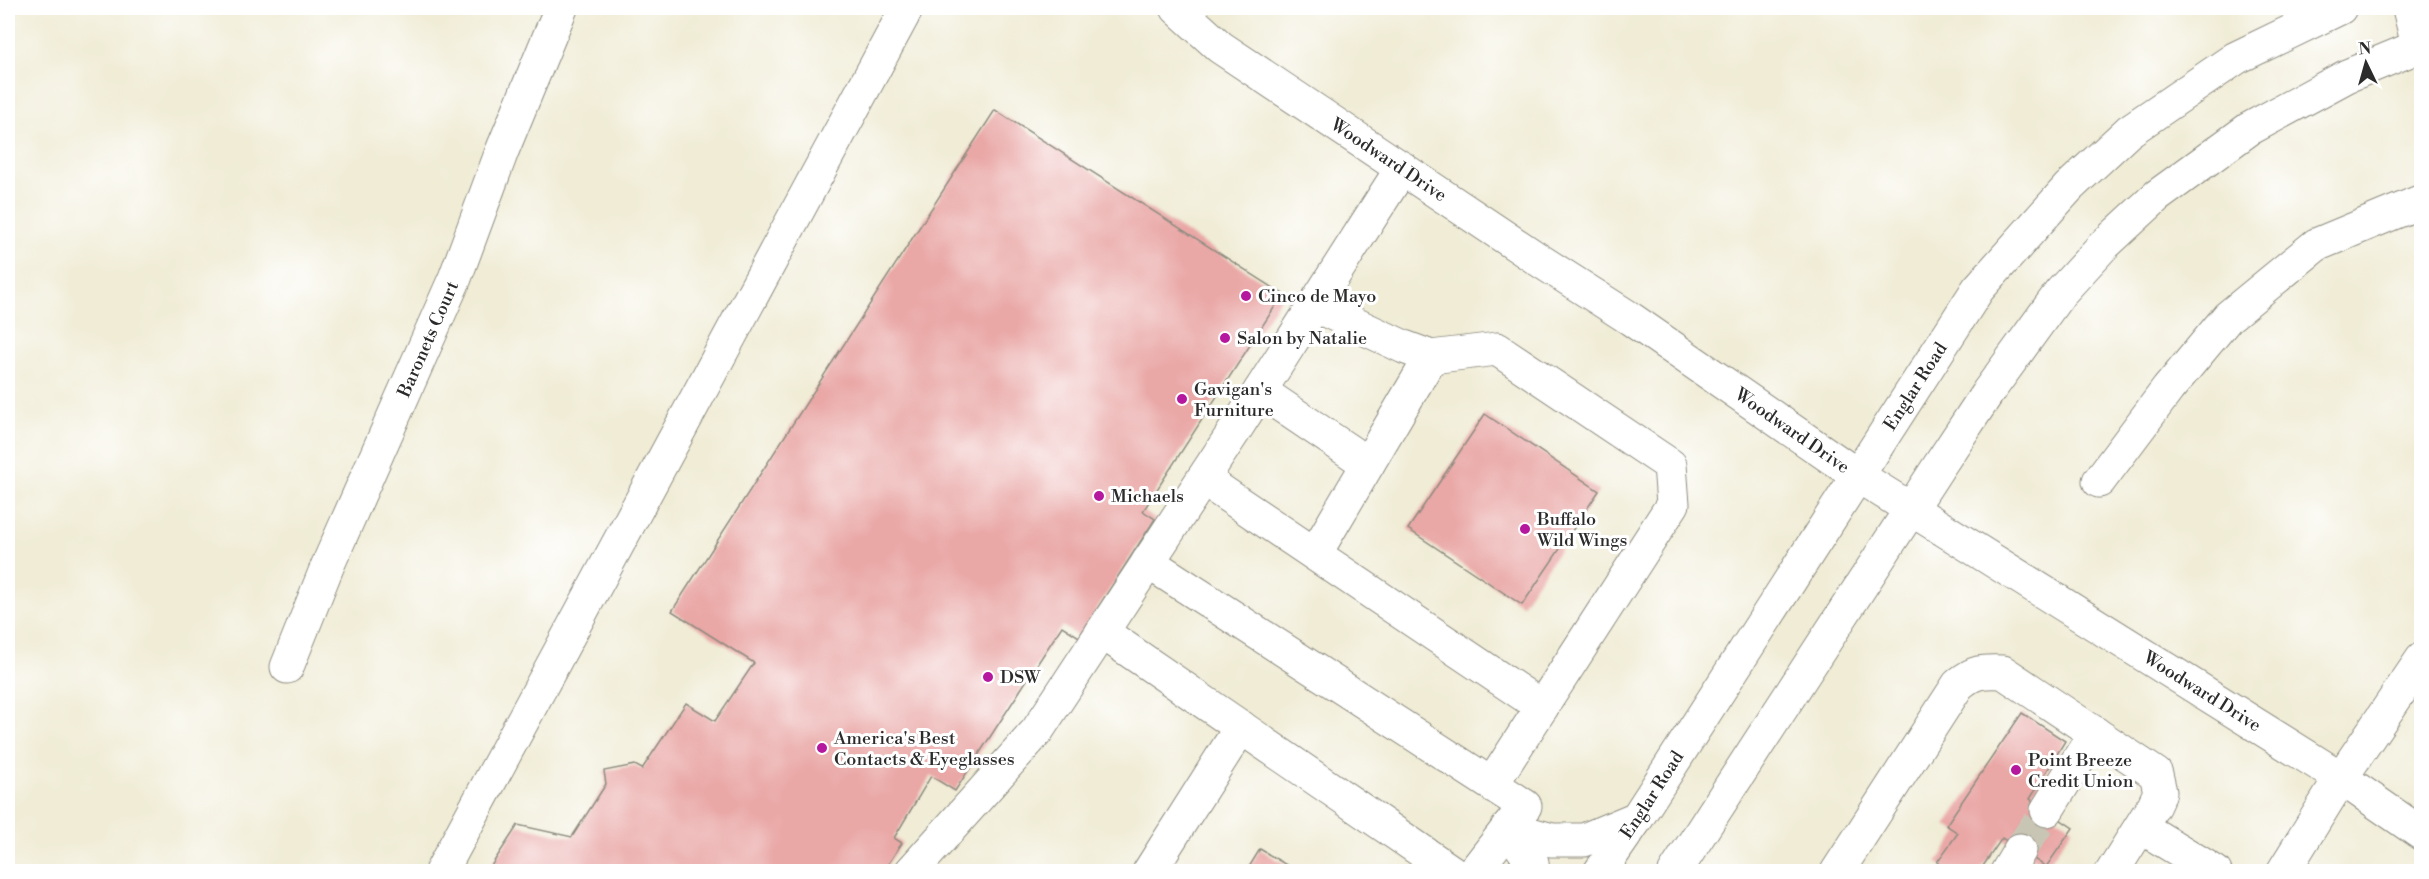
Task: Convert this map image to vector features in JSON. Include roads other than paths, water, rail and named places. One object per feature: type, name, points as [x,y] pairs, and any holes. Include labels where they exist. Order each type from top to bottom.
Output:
[{"type":"main road","name":"Baronets Court","points":[[287,667],[332,557],[455,278],[502,151],[561,8]]},
{"type":"main road","points":[[441,872],[907,8]]},
{"type":"main road","name":"Woodward Drive","points":[[1176,8],[1220,47],[1631,319],[1858,476],[2341,778],[2421,834]]},
{"type":"main road","name":"Englar Road","points":[[1600,872],[1978,289],[2069,187],[2129,132],[2236,58],[2340,8]]},
{"type":"main road","points":[[1675,872],[1988,392],[2060,293],[2102,247],[2157,196],[2249,129],[2347,76],[2420,46],[2409,8]]},
{"type":"main road","points":[[911,872],[1037,731],[1203,479],[1402,168]]},
{"type":"main road","points":[[2099,481],[2168,388],[2228,317],[2316,245],[2421,201]]},
{"type":"main road","points":[[1314,305],[1404,347],[1431,357],[1497,349],[1671,465],[1672,504],[1492,784]]},
{"type":"main road","points":[[1315,554],[1431,357]]},
{"type":"main road","points":[[1260,391],[1368,464]]},
{"type":"main road","points":[[1203,479],[1542,707]]},
{"type":"main road","points":[[1148,562],[1525,806],[1474,872]]},
{"type":"main road","points":[[1102,632],[1442,869]]},
{"type":"main road","points":[[2283,872],[2341,778],[2421,659]]},
{"type":"main road","points":[[1841,870],[1958,685],[1970,675],[2003,672],[2156,774],[2160,792],[2112,872]]},
{"type":"main road","points":[[1149,872],[1241,727]]},
{"type":"main road","points":[[2047,810],[2095,733]]},
{"type":"main road","points":[[1508,828],[1552,840],[1584,840],[1637,818]]},
{"type":"main road","points":[[2141,827],[2215,872]]},
{"type":"main road","points":[[1508,828],[1532,862],[1533,872]]},
{"type":"tunnel","points":[[2020,850],[2047,810]]},
{"type":"place","name":"Cinco de Mayo","points":[[1246,296]]},
{"type":"place","name":"Salon by Natalie","points":[[1225,338]]},
{"type":"place","name":"Gavigan's Furniture","points":[[1182,399]]},
{"type":"place","name":"Michaels","points":[[1099,496]]},
{"type":"place","name":"Buffalo Wild Wings","points":[[1525,529]]},
{"type":"place","name":"DSW","points":[[988,677]]},
{"type":"place","name":"America's Best Contacts & Eyeglasses","points":[[822,748]]},
{"type":"place","name":"Point Breeze Credit Union","points":[[2016,770]]}]
